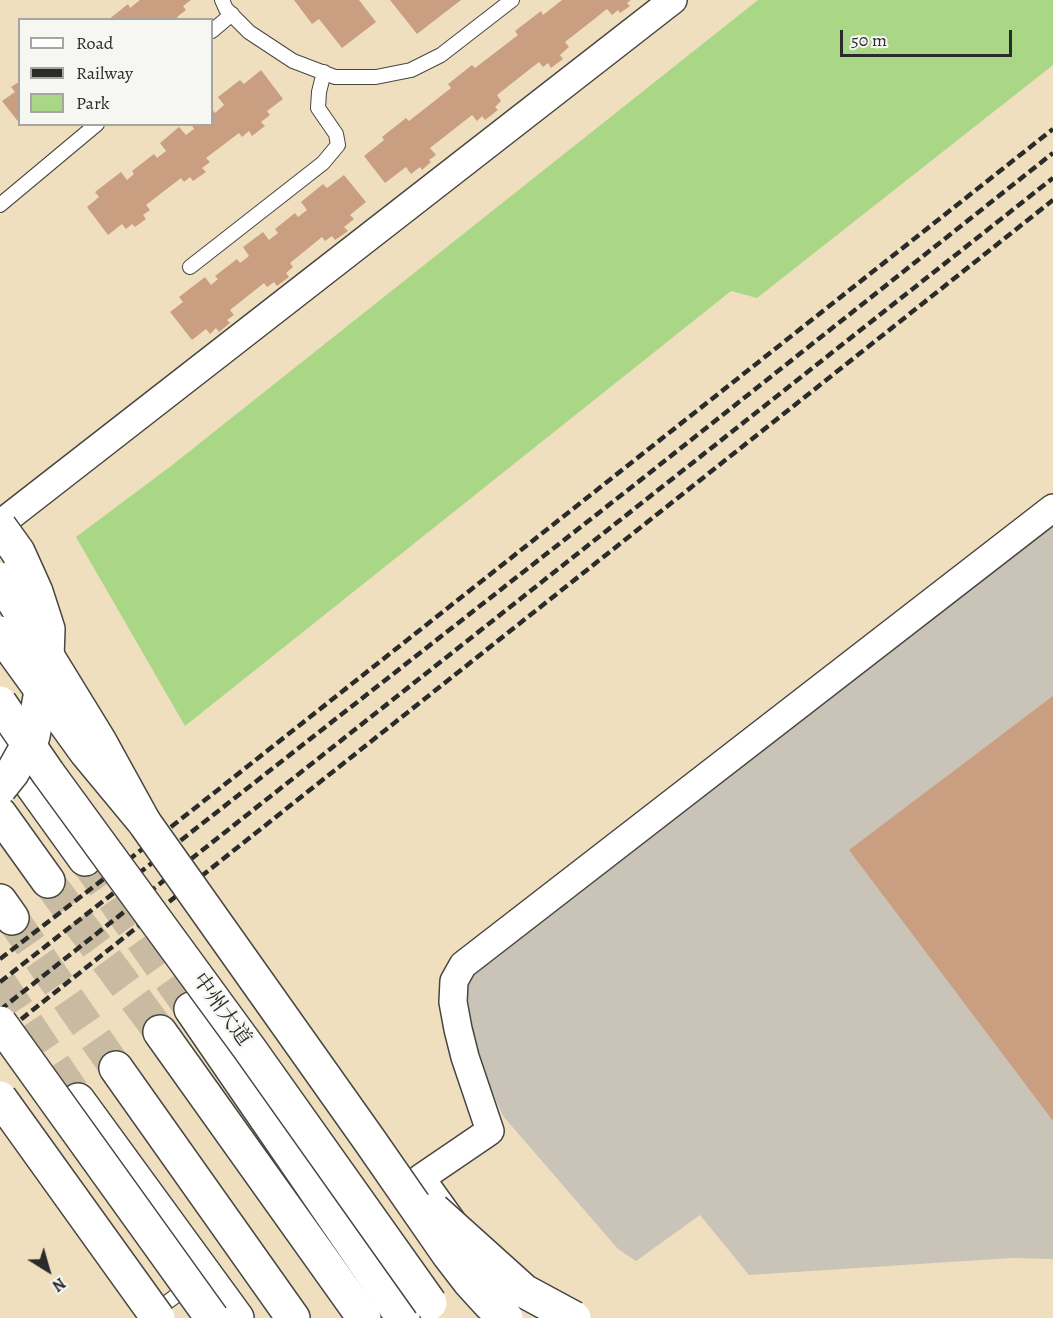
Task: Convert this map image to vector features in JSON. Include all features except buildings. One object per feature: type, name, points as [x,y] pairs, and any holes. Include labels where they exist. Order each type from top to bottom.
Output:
[{"type":"main road","points":[[0,525],[18,552],[36,592],[48,629],[47,658],[33,736],[12,773],[0,788]]},
{"type":"main road","points":[[0,579],[100,742],[144,822]]},
{"type":"main road","points":[[0,633],[86,752],[144,822],[469,1281],[506,1318]]},
{"type":"main road","name":"中州大道","points":[[0,703],[440,1318]]},
{"type":"main road","points":[[0,741],[85,859]]},
{"type":"main road","points":[[0,814],[48,881]]},
{"type":"main road","points":[[191,1009],[403,1318]]},
{"type":"main road","points":[[0,1023],[212,1318]]},
{"type":"main road","points":[[160,1032],[364,1318]]},
{"type":"main road","points":[[116,1068],[293,1318]]},
{"type":"main road","points":[[0,1098],[158,1318]]},
{"type":"main road","points":[[78,1100],[237,1318]]},
{"type":"main road","points":[[370,1141],[439,1216],[524,1291],[574,1318]]},
{"type":"street","points":[[0,525],[673,0]]},
{"type":"street","points":[[520,1318],[421,1178],[490,1131],[465,1057],[453,1002],[454,981],[463,965],[1053,508]]},
{"type":"lane","points":[[222,0],[226,9],[249,32],[293,62],[335,76],[376,77],[411,70],[441,55],[512,0]]},
{"type":"lane","points":[[213,30],[232,14]]},
{"type":"lane","points":[[190,267],[323,163],[338,146],[336,134],[318,108],[324,72]]},
{"type":"lane","points":[[0,205],[96,126]]},
{"type":"lane","points":[[146,1318],[205,1273]]},
{"type":"shaded area","points":[[1053,523],[1053,1259],[1012,1258],[749,1275],[700,1215],[636,1261],[618,1249],[503,1116],[472,1047],[465,987],[469,971]]},
{"type":"green space","points":[[758,0],[1053,0],[1053,65],[757,298],[731,291],[185,726],[76,537],[171,466]]},
{"type":"tunnel","points":[[85,859],[191,1009]]},
{"type":"tunnel","points":[[48,881],[160,1032]]},
{"type":"tunnel","points":[[12,918],[116,1068]]},
{"type":"tunnel","points":[[0,983],[78,1100]]},
{"type":"railway","points":[[0,959],[176,823],[1053,129]]},
{"type":"railway","points":[[0,982],[633,486],[1053,153]]},
{"type":"railway","points":[[0,1010],[1053,178]]},
{"type":"railway","points":[[0,1036],[1053,200]]}]
